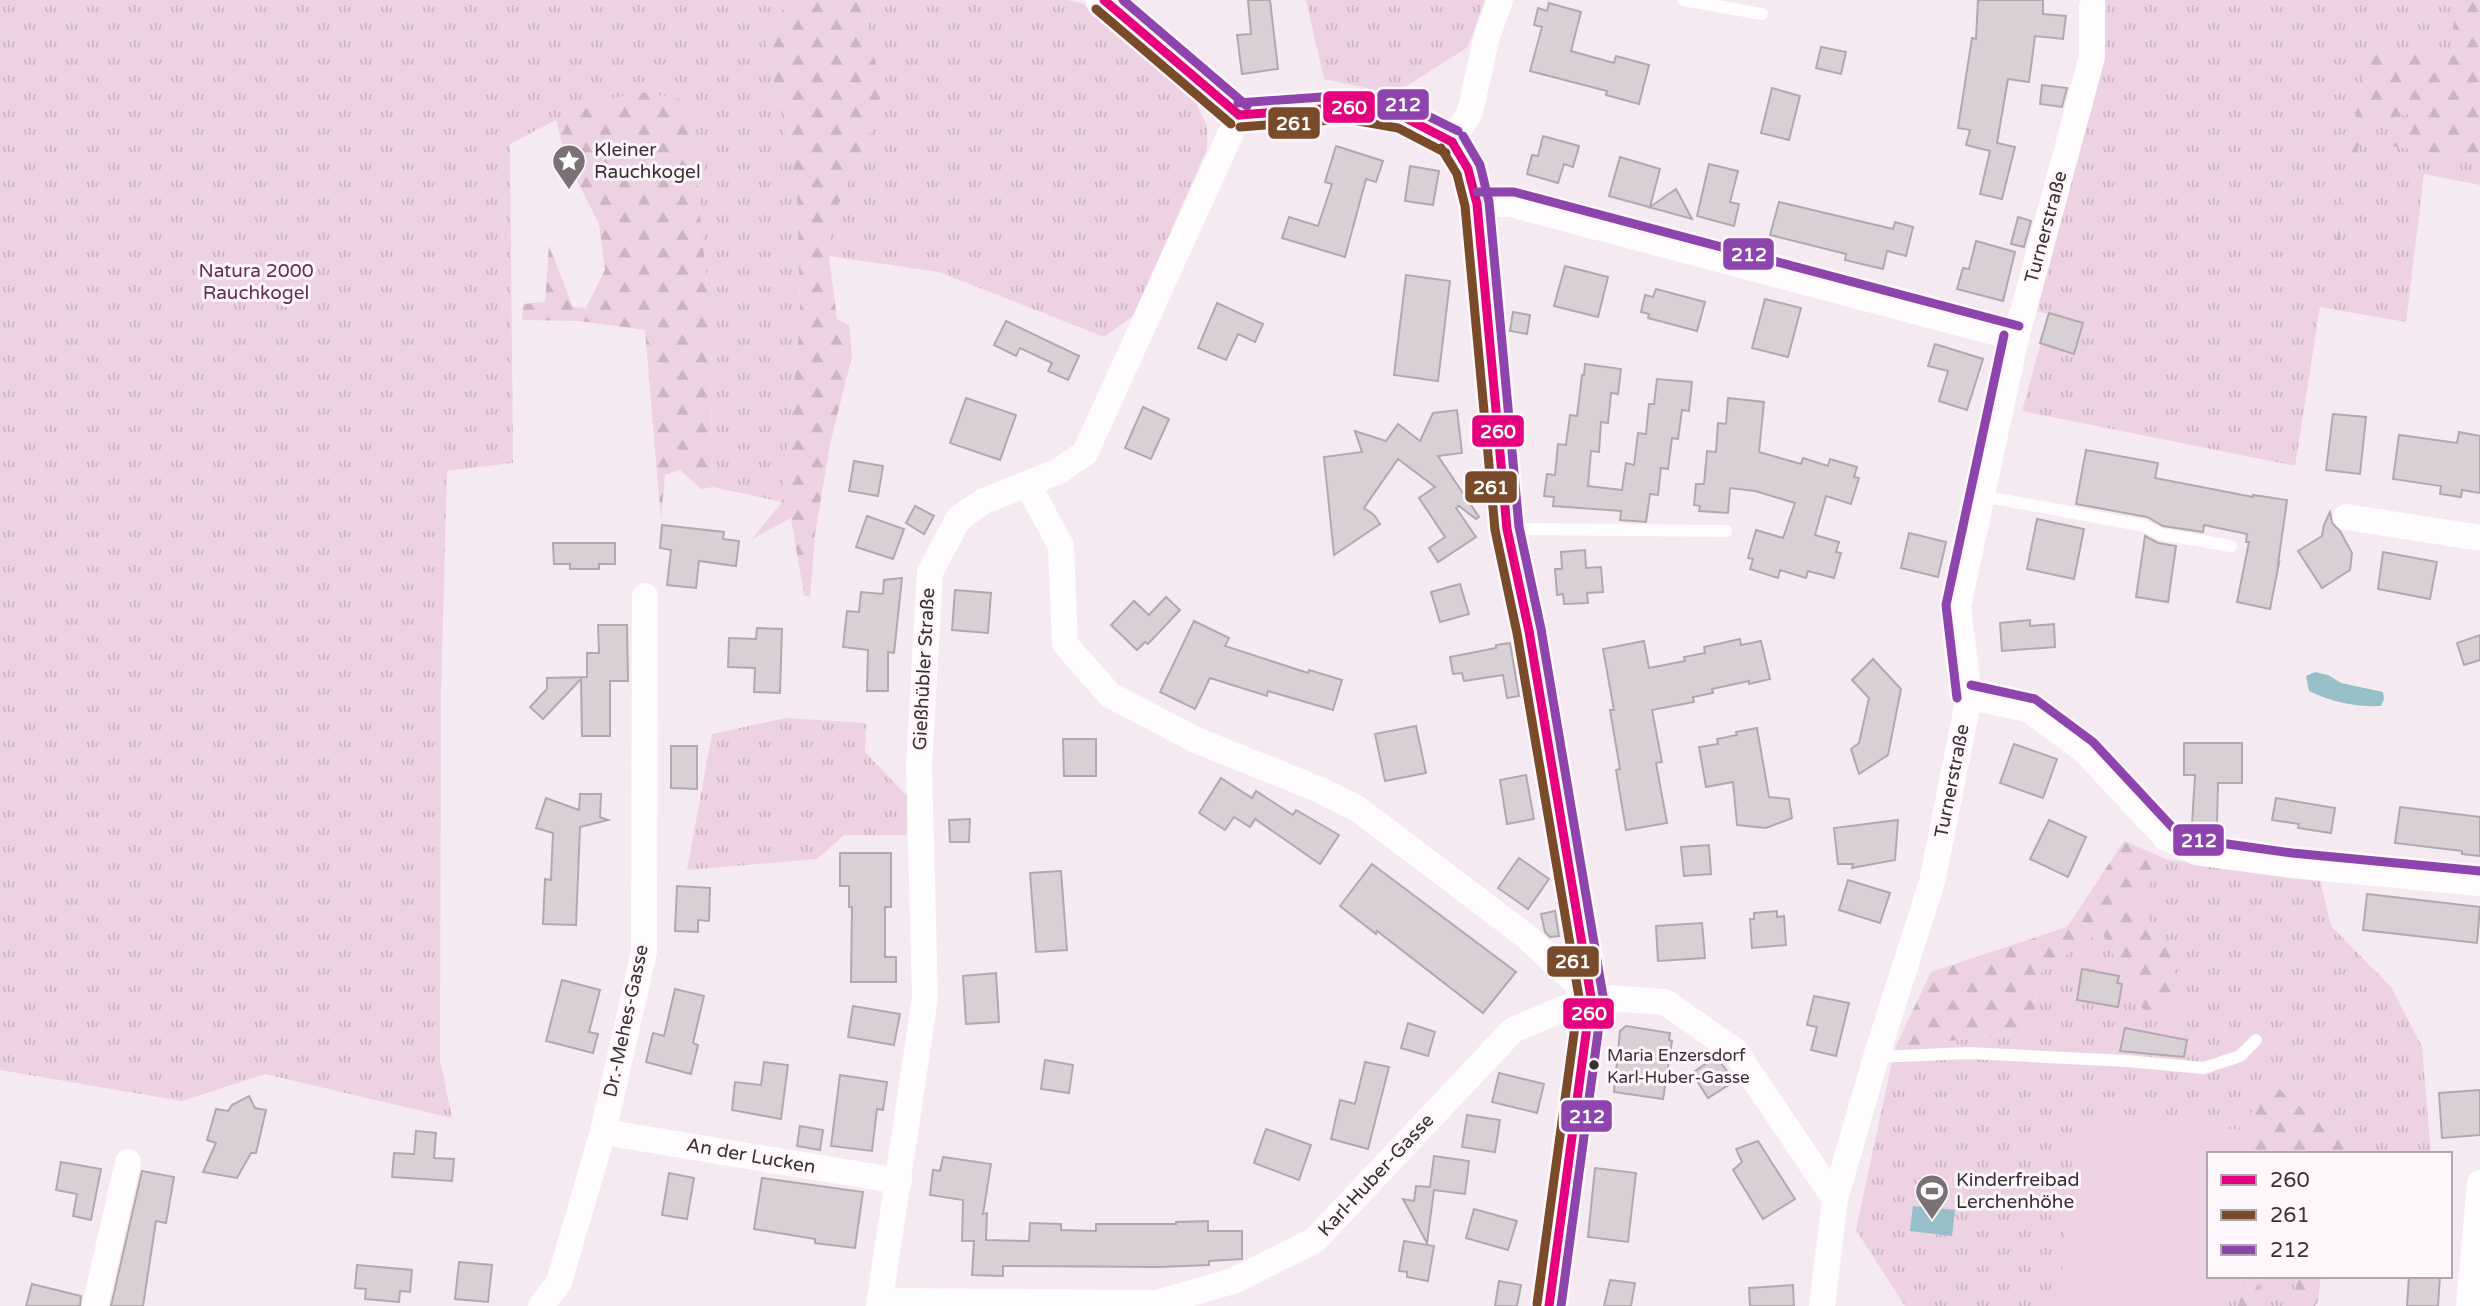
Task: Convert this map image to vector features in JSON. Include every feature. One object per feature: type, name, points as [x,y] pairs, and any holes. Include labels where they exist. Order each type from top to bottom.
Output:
[{"type":"main road","points":[[1104,0],[1239,115],[1348,107],[1402,116],[1452,142],[1468,169],[1477,204],[1507,529],[1529,631],[1591,997],[1549,1306]]},
{"type":"street","points":[[1452,142],[1470,112],[1487,36],[1500,0]]},
{"type":"street","name":"Turnerstraße","points":[[1822,1306],[1835,1199],[1876,1057],[1933,882],[1969,697],[1958,606],[2016,338],[2092,57],[2092,5]]},
{"type":"street","name":"Gießhübler Straße","points":[[880,1304],[925,998],[919,766],[930,572],[959,518],[984,500],[1059,471],[1085,453],[1239,115]]},
{"type":"street","points":[[1477,204],[1511,204],[2016,338]]},
{"type":"street","points":[[1028,485],[1061,546],[1065,643],[1110,695],[1196,740],[1320,790],[1358,809],[1527,937],[1591,997],[1665,1002],[1735,1051],[1835,1199]]},
{"type":"street","points":[[2346,517],[2480,538]]},
{"type":"street","name":"Dr.-Mehes-Gasse","points":[[541,1306],[559,1282],[603,1132],[644,952],[645,596]]},
{"type":"street","points":[[1969,697],[2028,709],[2085,751],[2166,838],[2196,852],[2291,865],[2480,883]]},
{"type":"street","name":"Karl-Huber-Gasse","points":[[880,1304],[1157,1303],[1233,1281],[1315,1240],[1513,1030],[1591,997]]},
{"type":"street","name":"An der Lucken","points":[[603,1132],[899,1181]]},
{"type":"street","points":[[95,1306],[128,1162]]},
{"type":"street","points":[[2469,1306],[2480,1183]]},
{"type":"lane","points":[[1683,0],[1762,14]]},
{"type":"lane","points":[[1982,496],[2145,526],[2160,534],[2231,546]]},
{"type":"lane","points":[[1507,529],[1726,531]]},
{"type":"lane","points":[[1876,1057],[1969,1053],[2126,1060],[2204,1068],[2240,1056],[2256,1040]]},
{"type":"green space","name":"Natura 2000 Rauchkogel","points":[[0,0],[789,0],[765,39],[797,185],[800,321],[782,502],[713,487],[709,304],[689,101],[556,120],[510,144],[513,463],[447,471],[441,691],[440,1060],[452,1118],[265,1074],[182,1101],[0,1070]]},
{"type":"green space","points":[[789,0],[869,0],[868,36],[882,84],[881,108],[831,221],[829,256],[837,319],[849,325],[852,356],[830,444],[815,534],[810,597],[804,595],[791,518],[752,539],[782,502],[800,321],[797,185],[765,39]]},
{"type":"green space","points":[[869,0],[1066,0],[1082,3],[1196,103],[1207,126],[1207,149],[1133,316],[1104,337],[939,272],[829,256],[831,221],[881,108],[882,84],[868,36]]},
{"type":"green space","points":[[1306,0],[1485,0],[1468,47],[1394,94],[1324,79]]},
{"type":"green space","points":[[2106,0],[2480,0],[2480,185],[2424,174],[2406,322],[2320,307],[2295,466],[2022,411],[2049,314],[2028,309],[2095,62]]},
{"type":"green space","points":[[2456,0],[2480,0],[2480,160],[2392,146],[2412,113],[2363,125],[2331,279],[2366,49],[2450,58]]},
{"type":"green space","points":[[635,91],[689,101],[709,304],[713,487],[701,489],[680,470],[665,475],[661,520],[645,330],[580,321],[522,320],[523,304],[545,302],[549,245],[573,307],[586,308],[605,270],[599,224],[566,159],[556,120]]},
{"type":"green space","points":[[786,718],[866,723],[865,752],[909,798],[906,835],[844,835],[817,859],[687,870],[712,734]]},
{"type":"green space","points":[[2124,841],[2168,860],[2137,900],[2174,961],[2180,1019],[2144,1011],[2101,931],[2036,976],[2035,1030],[1895,1048],[1931,972],[2067,927]]},
{"type":"green space","points":[[2168,860],[2320,880],[2331,926],[2391,987],[2422,1047],[2431,1152],[2354,1152],[2272,1083],[2252,1109],[2249,1152],[2207,1152],[2207,1278],[2241,1278],[2239,1306],[1905,1306],[1856,1230],[1895,1048],[2035,1030],[2036,976],[2101,930],[2144,1011],[2174,961],[2137,900]]},
{"type":"green space","points":[[2272,1082],[2354,1152],[2249,1152],[2252,1109]]},
{"type":"green space","points":[[2076,1115],[2243,1130],[2241,1152],[2207,1152],[2207,1278],[2230,1278],[2227,1306],[2059,1306]]},
{"type":"green space","points":[[2241,1278],[2260,1278],[2256,1306],[2239,1306]]},
{"type":"green space","points":[[2260,1278],[2298,1278],[2292,1306],[2256,1306]]},
{"type":"green space","points":[[2298,1278],[2321,1278],[2315,1306],[2292,1306]]},
{"type":"water","points":[[2315,672],[2328,675],[2341,683],[2383,692],[2381,706],[2344,703],[2309,691],[2306,676]]},
{"type":"water","name":"Kinderfreibad Lerchenhöhe","points":[[1913,1206],[1955,1210],[1952,1236],[1910,1231]]},
{"type":"building","points":[[1248,0],[1270,0],[1278,69],[1242,74],[1237,35],[1251,34]]},
{"type":"building","points":[[1978,0],[2043,0],[2043,14],[2066,16],[2063,39],[2035,36],[2029,82],[2008,79],[1997,143],[2015,147],[2002,199],[1980,194],[1990,151],[1966,145],[1970,130],[1958,128],[1972,38],[1976,39]]},
{"type":"building","points":[[1549,3],[1581,12],[1571,51],[1614,63],[1616,56],[1649,65],[1639,104],[1606,95],[1607,91],[1530,71],[1542,27],[1534,25],[1538,8],[1547,11]]},
{"type":"building","points":[[1821,47],[1846,52],[1841,74],[1816,68]]},
{"type":"building","points":[[2042,85],[2067,88],[2062,107],[2040,104]]},
{"type":"building","points":[[1772,88],[1800,96],[1789,140],[1761,133]]},
{"type":"building","points":[[1543,136],[1579,146],[1573,167],[1564,164],[1558,183],[1527,174],[1532,155],[1538,156]]},
{"type":"building","points":[[1336,146],[1383,161],[1376,182],[1366,179],[1345,257],[1282,238],[1289,217],[1318,226],[1332,184],[1325,182]]},
{"type":"building","points":[[1620,157],[1660,169],[1650,207],[1676,189],[1692,219],[1609,196]]},
{"type":"building","points":[[1709,164],[1738,171],[1730,202],[1739,204],[1734,226],[1697,216]]},
{"type":"building","points":[[1410,166],[1439,171],[1433,205],[1405,201]]},
{"type":"building","points":[[1779,202],[1893,229],[1895,222],[1913,227],[1906,256],[1887,251],[1883,269],[1845,260],[1846,254],[1770,235]]},
{"type":"building","points":[[2018,217],[2031,221],[2024,247],[2011,244]]},
{"type":"building","points":[[1976,241],[2015,252],[2003,301],[1957,289],[1963,268],[1969,269]]},
{"type":"building","points":[[1565,266],[1608,277],[1598,317],[1554,306]]},
{"type":"building","points":[[1406,275],[1450,281],[1438,381],[1394,375]]},
{"type":"building","points":[[1656,289],[1705,302],[1697,331],[1648,318],[1649,314],[1641,312],[1645,295],[1653,297]]},
{"type":"building","points":[[1765,299],[1801,308],[1788,357],[1752,348]]},
{"type":"building","points":[[1217,303],[1263,324],[1255,342],[1238,334],[1226,360],[1198,348]]},
{"type":"building","points":[[1513,312],[1530,315],[1527,334],[1510,331]]},
{"type":"building","points":[[2049,313],[2083,323],[2074,354],[2040,343]]},
{"type":"building","points":[[1006,321],[1079,356],[1068,380],[1048,371],[1052,363],[1020,348],[1016,356],[994,345]]},
{"type":"building","points":[[1935,344],[1983,359],[1967,410],[1939,401],[1948,371],[1928,366]]},
{"type":"building","points":[[1585,364],[1621,369],[1618,394],[1611,393],[1608,423],[1601,422],[1599,452],[1591,451],[1588,486],[1622,490],[1626,463],[1634,465],[1638,433],[1646,434],[1649,404],[1654,404],[1657,379],[1692,382],[1689,411],[1682,410],[1678,439],[1672,438],[1668,469],[1661,468],[1658,495],[1650,494],[1646,522],[1620,520],[1621,511],[1553,506],[1554,497],[1544,496],[1547,474],[1555,475],[1558,444],[1566,445],[1570,415],[1577,416]]},
{"type":"building","points":[[966,398],[1016,415],[1000,460],[950,443]]},
{"type":"building","points":[[1728,398],[1764,402],[1759,452],[1801,464],[1803,458],[1828,466],[1830,459],[1857,467],[1854,477],[1859,478],[1851,504],[1826,496],[1815,535],[1839,542],[1836,552],[1841,553],[1834,578],[1808,571],[1806,578],[1780,570],[1778,578],[1750,569],[1753,559],[1748,558],[1756,530],[1783,538],[1795,503],[1755,491],[1730,488],[1728,513],[1699,511],[1700,506],[1694,505],[1696,484],[1704,484],[1707,451],[1716,452],[1718,423],[1726,424]]},
{"type":"building","points":[[1143,407],[1169,419],[1151,459],[1125,448]]},
{"type":"building","points":[[1457,410],[1462,453],[1438,456],[1479,517],[1476,519],[1459,506],[1456,508],[1476,537],[1438,562],[1429,548],[1445,537],[1419,498],[1435,487],[1398,459],[1364,508],[1374,515],[1380,524],[1334,555],[1324,457],[1362,452],[1355,431],[1386,441],[1398,424],[1420,441],[1433,413]]},
{"type":"building","points":[[2333,414],[2366,417],[2360,474],[2326,470]]},
{"type":"building","points":[[2459,432],[2480,436],[2480,493],[2462,490],[2461,497],[2440,494],[2441,486],[2393,479],[2399,435],[2457,443]]},
{"type":"building","points":[[2086,450],[2158,463],[2155,478],[2253,497],[2287,500],[2270,609],[2237,602],[2249,542],[2246,542],[2247,534],[2204,525],[2203,532],[2163,526],[2147,517],[2076,504]]},
{"type":"building","points":[[854,461],[883,466],[878,496],[849,491]]},
{"type":"building","points":[[915,506],[934,516],[924,534],[906,523]]},
{"type":"building","points":[[2330,512],[2332,523],[2340,531],[2352,553],[2350,570],[2322,588],[2298,551],[2322,536]]},
{"type":"building","points":[[867,516],[904,529],[893,559],[856,547]]},
{"type":"building","points":[[2037,519],[2084,529],[2074,579],[2027,569]]},
{"type":"building","points":[[662,525],[724,532],[723,539],[739,541],[736,566],[699,561],[696,588],[667,585],[671,550],[660,548]]},
{"type":"building","points":[[1909,533],[1946,542],[1938,577],[1901,568]]},
{"type":"building","points":[[2145,536],[2158,543],[2176,546],[2168,602],[2136,597]]},
{"type":"building","points":[[553,543],[615,543],[615,564],[599,564],[599,569],[570,569],[570,564],[554,564]]},
{"type":"building","points":[[1585,550],[1586,568],[1601,567],[1603,592],[1587,593],[1588,603],[1564,604],[1563,594],[1557,595],[1555,569],[1562,569],[1561,552]]},
{"type":"building","points":[[2383,552],[2437,562],[2430,599],[2378,589]]},
{"type":"building","points":[[902,578],[894,653],[888,652],[888,691],[867,691],[868,650],[843,647],[847,611],[859,612],[861,592],[883,594],[884,580]]},
{"type":"building","points":[[1460,584],[1469,614],[1440,622],[1431,592]]},
{"type":"building","points":[[955,590],[991,593],[988,633],[952,630]]},
{"type":"building","points":[[1166,597],[1180,610],[1148,644],[1145,642],[1137,650],[1111,625],[1134,601],[1149,615]]},
{"type":"building","points":[[2030,620],[2030,626],[2054,624],[2055,647],[2002,651],[2000,623]]},
{"type":"building","points":[[1194,621],[1229,638],[1225,646],[1308,673],[1309,670],[1342,680],[1333,710],[1268,691],[1267,696],[1210,678],[1195,709],[1160,692]]},
{"type":"building","points":[[598,625],[627,625],[628,681],[610,681],[610,736],[582,736],[581,679],[543,719],[530,707],[547,689],[547,678],[587,677],[587,653],[599,653]]},
{"type":"building","points":[[757,628],[782,629],[780,693],[754,692],[755,668],[728,667],[729,638],[756,639]]},
{"type":"building","points":[[2480,635],[2480,660],[2464,665],[2457,643]]},
{"type":"building","points":[[1740,639],[1741,645],[1761,641],[1770,679],[1712,689],[1713,693],[1693,697],[1694,702],[1652,710],[1662,762],[1656,763],[1667,823],[1626,830],[1616,770],[1620,769],[1610,710],[1614,710],[1603,649],[1644,641],[1649,668],[1685,661],[1684,657],[1705,653],[1704,647]]},
{"type":"building","points":[[1510,643],[1519,696],[1507,698],[1503,675],[1464,681],[1462,673],[1453,674],[1450,657]]},
{"type":"building","points":[[1873,659],[1901,689],[1888,755],[1859,774],[1851,749],[1859,743],[1869,698],[1852,680]]},
{"type":"building","points":[[1416,726],[1426,773],[1385,781],[1375,734]]},
{"type":"building","points":[[1757,728],[1769,797],[1789,799],[1792,818],[1766,828],[1737,825],[1733,782],[1706,787],[1699,747],[1718,744],[1717,739]]},
{"type":"building","points":[[1063,739],[1096,739],[1096,776],[1064,776]]},
{"type":"building","points":[[2184,743],[2242,743],[2242,783],[2218,783],[2217,825],[2192,824],[2195,775],[2184,775]]},
{"type":"building","points":[[2014,744],[2057,759],[2043,798],[2000,783]]},
{"type":"building","points":[[671,746],[697,746],[697,789],[671,788]]},
{"type":"building","points":[[1526,775],[1534,819],[1507,824],[1500,780]]},
{"type":"building","points":[[1221,778],[1252,798],[1256,791],[1293,815],[1296,810],[1339,835],[1320,864],[1255,819],[1250,827],[1234,817],[1225,830],[1199,813]]},
{"type":"building","points":[[580,794],[601,794],[600,817],[608,820],[580,827],[576,925],[543,924],[545,879],[551,880],[553,833],[536,828],[546,798],[579,810]]},
{"type":"building","points":[[2276,798],[2335,808],[2331,833],[2298,828],[2299,824],[2272,820]]},
{"type":"building","points":[[2400,807],[2480,817],[2480,856],[2462,854],[2462,851],[2395,843]]},
{"type":"building","points":[[970,819],[969,842],[950,842],[949,820]]},
{"type":"building","points":[[1898,820],[1895,860],[1852,868],[1853,864],[1838,864],[1834,828]]},
{"type":"building","points":[[2049,820],[2086,837],[2068,877],[2030,859]]},
{"type":"building","points":[[1709,845],[1711,874],[1684,876],[1681,847]]},
{"type":"building","points":[[840,853],[891,853],[891,907],[885,907],[885,957],[896,957],[896,982],[851,982],[852,907],[849,907],[849,886],[840,886]]},
{"type":"building","points":[[1519,858],[1549,879],[1528,909],[1498,888]]},
{"type":"building","points":[[1372,864],[1516,972],[1483,1013],[1377,931],[1376,934],[1340,906]]},
{"type":"building","points":[[1061,871],[1067,950],[1036,952],[1030,873]]},
{"type":"building","points":[[1848,880],[1890,893],[1880,923],[1839,910]]},
{"type":"building","points":[[677,886],[710,888],[709,921],[698,920],[698,932],[675,931]]},
{"type":"building","points":[[2367,894],[2480,907],[2477,943],[2363,930]]},
{"type":"building","points":[[1555,911],[1559,936],[1550,937],[1545,932],[1541,914]]},
{"type":"building","points":[[1777,911],[1777,917],[1784,916],[1786,945],[1752,948],[1750,919],[1754,919],[1754,913]]},
{"type":"building","points":[[1702,923],[1705,958],[1658,961],[1656,926]]},
{"type":"building","points":[[2082,969],[2119,976],[2117,983],[2122,984],[2118,1007],[2077,1000]]},
{"type":"building","points":[[996,973],[999,1022],[966,1024],[963,976]]},
{"type":"building","points":[[562,980],[600,990],[589,1032],[598,1034],[593,1053],[546,1041]]},
{"type":"building","points":[[675,989],[704,996],[693,1043],[698,1045],[691,1074],[646,1062],[653,1033],[664,1036]]},
{"type":"building","points":[[1814,996],[1849,1003],[1836,1056],[1811,1050],[1817,1027],[1807,1025]]},
{"type":"building","points":[[853,1006],[900,1014],[894,1045],[848,1037]]},
{"type":"building","points":[[1408,1023],[1435,1032],[1428,1056],[1401,1048]]},
{"type":"building","points":[[1626,1026],[1670,1033],[1669,1040],[1672,1041],[1663,1099],[1614,1092],[1620,1031]]},
{"type":"building","points":[[2125,1028],[2187,1040],[2184,1057],[2120,1051]]},
{"type":"building","points":[[1716,1057],[1735,1081],[1708,1098],[1692,1073]]},
{"type":"building","points":[[1045,1060],[1073,1065],[1069,1093],[1041,1089]]},
{"type":"building","points":[[764,1062],[788,1065],[781,1119],[732,1110],[735,1082],[761,1085]]},
{"type":"building","points":[[1365,1062],[1389,1067],[1368,1149],[1331,1139],[1340,1100],[1355,1104]]},
{"type":"building","points":[[1499,1073],[1544,1084],[1537,1113],[1492,1102]]},
{"type":"building","points":[[840,1075],[887,1082],[883,1110],[877,1109],[872,1151],[831,1146]]},
{"type":"building","points":[[2480,1090],[2480,1135],[2442,1138],[2439,1093]]},
{"type":"building","points":[[249,1096],[255,1108],[266,1110],[256,1153],[251,1153],[237,1178],[203,1172],[216,1143],[207,1140],[216,1109],[228,1111],[232,1105]]},
{"type":"building","points":[[1467,1115],[1500,1120],[1495,1152],[1462,1147]]},
{"type":"building","points":[[800,1126],[823,1130],[820,1150],[797,1146]]},
{"type":"building","points":[[1266,1129],[1311,1145],[1299,1180],[1254,1163]]},
{"type":"building","points":[[416,1131],[436,1133],[434,1158],[454,1159],[452,1181],[392,1177],[394,1153],[414,1154]]},
{"type":"building","points":[[1758,1141],[1795,1199],[1763,1219],[1733,1170],[1742,1162],[1736,1149]]},
{"type":"building","points":[[1434,1156],[1469,1161],[1465,1194],[1434,1190],[1427,1243],[1403,1199],[1414,1201],[1416,1186],[1430,1187]]},
{"type":"building","points":[[943,1157],[991,1164],[983,1214],[987,1213],[986,1240],[1029,1241],[1030,1223],[1061,1224],[1061,1230],[1096,1231],[1096,1224],[1176,1224],[1208,1221],[1208,1231],[1242,1231],[1242,1259],[1209,1261],[1209,1265],[1160,1267],[1003,1266],[1003,1276],[972,1275],[974,1241],[962,1241],[963,1200],[930,1195],[933,1170],[940,1171]]},
{"type":"building","points":[[61,1162],[101,1169],[91,1220],[73,1216],[77,1194],[56,1190]]},
{"type":"building","points":[[1595,1168],[1636,1173],[1628,1242],[1588,1237]]},
{"type":"building","points":[[142,1171],[174,1177],[166,1223],[156,1221],[143,1306],[111,1306]]},
{"type":"building","points":[[669,1173],[694,1178],[687,1219],[662,1215]]},
{"type":"building","points":[[762,1178],[863,1192],[855,1248],[815,1243],[815,1239],[754,1229]]},
{"type":"building","points":[[1474,1209],[1517,1221],[1508,1250],[1466,1238]]},
{"type":"building","points":[[1404,1241],[1434,1246],[1428,1281],[1407,1277],[1407,1272],[1399,1271]]},
{"type":"building","points":[[459,1262],[492,1265],[488,1302],[455,1299]]},
{"type":"building","points":[[357,1265],[412,1270],[410,1292],[400,1291],[399,1302],[365,1299],[366,1289],[355,1288]]},
{"type":"building","points":[[2409,1278],[2440,1278],[2438,1306],[2407,1306]]},
{"type":"building","points":[[1610,1280],[1635,1283],[1631,1306],[1604,1306]]},
{"type":"building","points":[[1499,1281],[1521,1285],[1517,1306],[1495,1306]]},
{"type":"building","points":[[32,1284],[81,1296],[80,1306],[26,1306]]},
{"type":"building","points":[[1793,1285],[1794,1306],[1750,1306],[1749,1288]]},
{"type":"transit line","name":"260","points":[[1104,0],[1239,115]]},
{"type":"transit line","name":"212","points":[[1123,0],[1247,106]]},
{"type":"transit line","name":"261","points":[[1096,9],[1231,124]]},
{"type":"transit line","name":"212","points":[[1238,103],[1350,95],[1406,105],[1458,131]]},
{"type":"transit line","name":"260","points":[[1239,115],[1348,107],[1402,116],[1452,142]]},
{"type":"transit line","name":"261","points":[[1240,127],[1347,119],[1398,128],[1446,153]]},
{"type":"transit line","name":"212","points":[[1463,136],[1480,165],[1489,202],[1519,527],[1541,629],[1603,996],[1561,1306]]},
{"type":"transit line","name":"260","points":[[1452,142],[1468,169],[1477,204],[1507,529],[1529,631],[1591,997],[1549,1306]]},
{"type":"transit line","name":"261","points":[[1441,148],[1457,174],[1465,206],[1495,530],[1517,633],[1579,997],[1537,1304]]},
{"type":"transit line","name":"212","points":[[1477,192],[1514,192],[2019,326]]},
{"type":"transit line","name":"212","points":[[1957,698],[1946,605],[2004,335]]},
{"type":"transit line","name":"212","points":[[1971,685],[2035,699],[2093,742],[2173,828],[2199,840],[2292,853],[2480,871]]},
{"type":"place","name":"Kleiner Rauchkogel","points":[[569,191]]},
{"type":"place","name":"Maria Enzersdorf Karl-Huber-Gasse","points":[[1594,1065]]},
{"type":"place","name":"Kinderfreibad Lerchenhöhe","points":[[1932,1221]]}]
